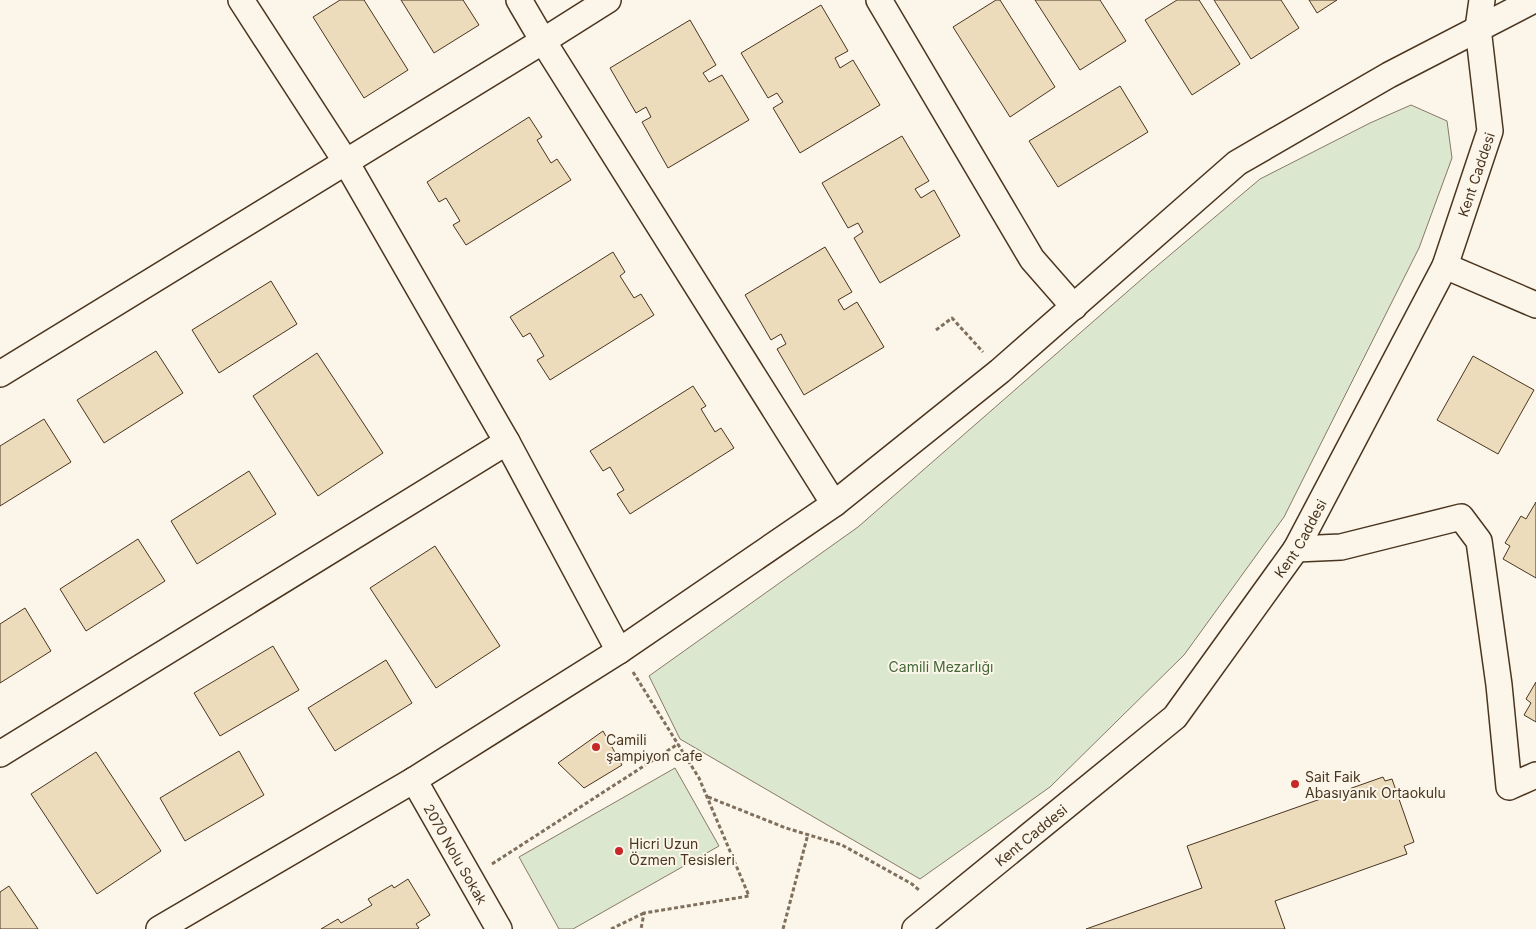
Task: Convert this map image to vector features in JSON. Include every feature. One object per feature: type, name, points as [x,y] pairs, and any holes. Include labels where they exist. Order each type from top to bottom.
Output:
[{"type":"street","points":[[241,0],[346,162],[507,442],[619,651]]},
{"type":"street","points":[[519,0],[834,504]]},
{"type":"street","points":[[0,374],[608,0]]},
{"type":"street","points":[[879,0],[1032,259],[1074,307]]},
{"type":"street","name":"Kent Caddesi","points":[[915,929],[1175,717],[1296,549],[1445,266],[1490,131],[1478,28],[1482,0]]},
{"type":"street","points":[[159,929],[414,780],[619,651],[834,504],[1000,371],[1236,163],[1388,75],[1534,0]]},
{"type":"street","points":[[1445,266],[1536,304]]},
{"type":"street","points":[[0,754],[507,442]]},
{"type":"street","points":[[1296,549],[1341,547],[1461,517],[1479,540],[1499,685],[1509,787],[1536,775]]},
{"type":"street","name":"2070 Nolu Sokak","points":[[414,780],[499,929]]},
{"type":"path","points":[[936,330],[952,318],[1000,371]]},
{"type":"path","points":[[611,929],[644,913],[749,896],[700,778],[619,651]]},
{"type":"path","points":[[470,878],[678,744]]},
{"type":"path","points":[[708,796],[786,828],[842,845],[912,884],[940,908]]},
{"type":"path","points":[[783,929],[808,834]]},
{"type":"path","points":[[641,929],[644,913]]},
{"type":"green space","name":"Camili Mezarlığı","points":[[1411,105],[1447,121],[1452,158],[1419,248],[1284,517],[1184,655],[1050,787],[920,879],[680,739],[649,676],[858,527],[1151,271],[1260,179],[1370,123]]},
{"type":"green space","name":"Hicri Uzun Özmen Tesisleri","points":[[675,768],[719,846],[573,929],[559,929],[519,857]]},
{"type":"building","points":[[340,0],[364,0],[408,70],[364,98],[313,17]]},
{"type":"building","points":[[401,0],[463,0],[479,25],[434,53]]},
{"type":"building","points":[[996,0],[1000,0],[1055,87],[1010,117],[953,27]]},
{"type":"building","points":[[1035,0],[1100,0],[1126,41],[1080,70]]},
{"type":"building","points":[[1177,0],[1199,0],[1240,64],[1192,95],[1145,20]]},
{"type":"building","points":[[1214,0],[1281,0],[1299,28],[1251,59]]},
{"type":"building","points":[[1309,0],[1337,0],[1317,13]]},
{"type":"building","points":[[821,5],[848,51],[835,58],[840,68],[853,60],[880,105],[800,153],[773,108],[783,102],[777,93],[768,98],[741,53]]},
{"type":"building","points":[[690,20],[716,65],[703,73],[709,82],[722,75],[749,120],[668,168],[642,122],[651,117],[646,107],[636,113],[610,68]]},
{"type":"building","points":[[1120,86],[1148,132],[1058,187],[1029,141]]},
{"type":"building","points":[[529,117],[542,137],[537,140],[551,163],[557,159],[571,180],[466,245],[453,225],[460,221],[446,198],[439,202],[427,182]]},
{"type":"building","points":[[902,136],[929,181],[915,189],[921,198],[934,190],[960,236],[880,283],[854,238],[863,232],[858,223],[848,228],[822,183]]},
{"type":"building","points":[[825,247],[852,292],[838,300],[844,310],[857,302],[884,347],[804,395],[777,349],[786,344],[781,334],[771,340],[745,295]]},
{"type":"building","points":[[613,252],[625,272],[620,276],[634,298],[641,294],[654,315],[550,380],[537,360],[544,356],[530,333],[523,337],[510,317]]},
{"type":"building","points":[[271,281],[297,324],[219,373],[192,330]]},
{"type":"building","points":[[156,351],[183,393],[104,443],[77,400]]},
{"type":"building","points":[[317,353],[383,453],[318,496],[253,396]]},
{"type":"building","points":[[1473,356],[1534,390],[1498,454],[1437,420]]},
{"type":"building","points":[[693,386],[706,406],[701,409],[715,432],[721,428],[734,448],[630,514],[617,494],[624,490],[610,467],[603,471],[590,451]]},
{"type":"building","points":[[44,419],[71,462],[0,506],[0,446]]},
{"type":"building","points":[[249,471],[276,514],[197,564],[171,521]]},
{"type":"building","points":[[1536,502],[1536,578],[1503,559],[1510,546],[1505,543],[1521,516],[1526,519]]},
{"type":"building","points":[[138,539],[165,581],[86,631],[60,589]]},
{"type":"building","points":[[435,546],[500,646],[436,688],[370,588]]},
{"type":"building","points":[[25,608],[51,651],[0,683],[0,624]]},
{"type":"building","points":[[273,646],[299,690],[220,736],[194,693]]},
{"type":"building","points":[[386,660],[412,703],[335,751],[308,708]]},
{"type":"building","points":[[1536,682],[1536,722],[1524,715],[1531,703],[1526,699]]},
{"type":"building","name":"Camili şampiyon cafe","points":[[603,731],[622,765],[584,788],[558,763]]},
{"type":"building","points":[[239,751],[264,795],[185,841],[160,798]]},
{"type":"building","points":[[96,752],[161,851],[97,894],[31,794]]},
{"type":"building","points":[[1383,777],[1385,781],[1392,779],[1414,842],[1404,846],[1407,854],[1275,901],[1285,929],[1086,929],[1202,888],[1187,846]]},
{"type":"building","points":[[408,879],[430,915],[416,924],[419,928],[321,929],[338,919],[341,923],[372,905],[368,899],[392,885],[394,888]]},
{"type":"building","points":[[9,886],[38,929],[0,929],[0,892]]},
{"type":"place","name":"Camili şampiyon cafe","points":[[596,747]]},
{"type":"place","name":"Sait Faik Abasıyanık Ortaokulu","points":[[1295,784]]},
{"type":"place","name":"Hicri Uzun Özmen Tesisleri","points":[[619,851]]}]
